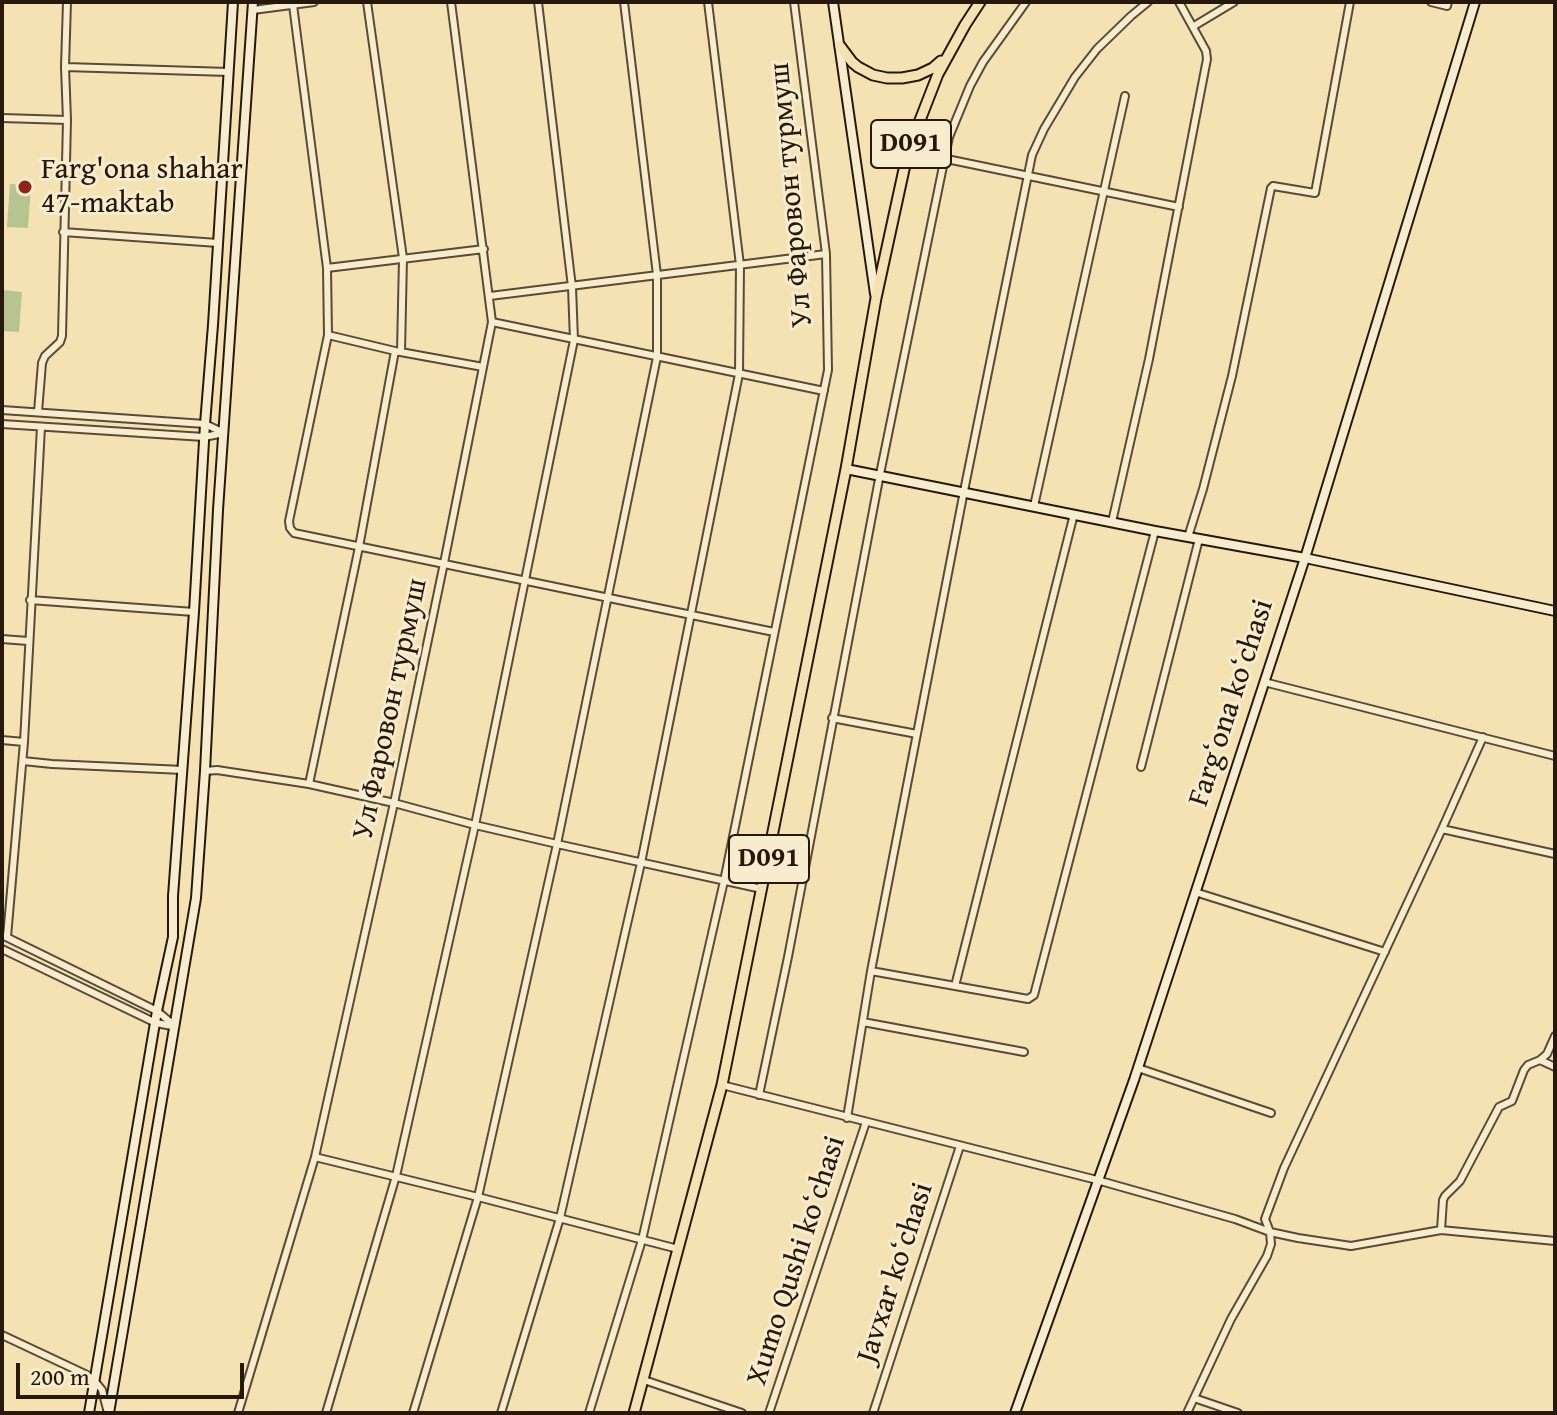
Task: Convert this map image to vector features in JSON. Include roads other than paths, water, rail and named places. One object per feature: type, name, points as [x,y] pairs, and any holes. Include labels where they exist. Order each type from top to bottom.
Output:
[{"type":"main road","name":"D091","points":[[634,1413],[722,1085],[846,469],[876,298],[908,151],[927,99],[951,49],[980,2]]},
{"type":"main road","points":[[840,46],[858,67],[873,75],[894,79],[925,72],[940,63],[951,49]]},
{"type":"street","points":[[38,412],[42,363],[62,336],[67,2]]},
{"type":"street","points":[[89,1413],[157,1011],[173,937],[173,896],[233,2]]},
{"type":"street","points":[[108,1413],[196,898],[217,525],[253,6],[314,2]]},
{"type":"street","points":[[309,784],[398,352],[403,258],[367,2]]},
{"type":"street","name":"Ул Фаровон турмуш","points":[[238,1413],[315,1157],[394,803],[492,322],[451,2]]},
{"type":"street","points":[[326,1413],[396,1176],[475,825],[574,340],[572,287],[538,2]]},
{"type":"street","points":[[413,1413],[478,1197],[557,844],[657,357],[657,275],[624,2]]},
{"type":"street","name":"Ул Фаровон турмуш","points":[[501,1413],[560,1218],[641,863],[739,374],[740,265],[708,2]]},
{"type":"street","name":"Ул Фаровон турмуш","points":[[589,1413],[642,1240],[724,881],[828,370],[826,254],[794,2]]},
{"type":"street","points":[[833,2],[876,298]]},
{"type":"street","points":[[759,1095],[949,137],[970,86],[998,39],[1026,2]]},
{"type":"street","points":[[847,1118],[871,971],[1032,155],[1075,77],[1097,49],[1148,2]]},
{"type":"street","points":[[1112,522],[1149,359],[1207,59],[1194,26],[1179,2]]},
{"type":"street","points":[[1194,26],[1234,2]]},
{"type":"street","points":[[1188,537],[1232,376],[1271,188],[1315,193],[1350,2]]},
{"type":"street","points":[[1431,2],[1447,6],[1448,2]]},
{"type":"street","name":"Fargʻona koʻchasi","points":[[1015,1413],[1138,1068],[1305,558],[1475,2]]},
{"type":"street","points":[[293,5],[327,268],[328,335],[290,528],[294,533],[359,547],[774,632]]},
{"type":"street","points":[[65,67],[229,72]]},
{"type":"street","points":[[1034,506],[1125,96]]},
{"type":"street","points":[[2,118],[67,120]]},
{"type":"street","points":[[908,151],[1179,207]]},
{"type":"street","points":[[63,232],[218,243]]},
{"type":"street","points":[[327,268],[484,249]]},
{"type":"street","points":[[490,296],[826,254]]},
{"type":"street","points":[[492,322],[824,391]]},
{"type":"street","points":[[328,335],[398,352],[483,367]]},
{"type":"street","points":[[206,409],[213,413],[226,410]]},
{"type":"street","points":[[189,423],[206,409]]},
{"type":"street","points":[[2,410],[205,424],[224,433]]},
{"type":"street","points":[[2,424],[204,437],[224,433]]},
{"type":"street","points":[[41,427],[23,761],[5,936],[157,1011],[175,1026]]},
{"type":"street","points":[[188,436],[203,452]]},
{"type":"street","points":[[846,469],[1305,558],[1555,611]]},
{"type":"street","points":[[955,986],[1074,514]]},
{"type":"street","points":[[871,971],[1028,999],[1034,995],[1155,531]]},
{"type":"street","points":[[1141,767],[1199,539]]},
{"type":"street","points":[[30,600],[194,612]]},
{"type":"street","points":[[2,639],[28,641]]},
{"type":"street","points":[[1264,682],[1555,756]]},
{"type":"street","points":[[832,718],[917,734]]},
{"type":"street","points":[[1187,1413],[1231,1319],[1267,1256],[1271,1244],[1265,1219],[1284,1168],[1483,737]]},
{"type":"street","points":[[2,740],[24,742]]},
{"type":"street","points":[[23,761],[183,770]]},
{"type":"street","points":[[205,771],[217,770],[309,784],[475,825],[762,889]]},
{"type":"street","points":[[1442,829],[1555,854]]},
{"type":"street","points":[[1195,892],[1385,952]]},
{"type":"street","points":[[2,949],[156,1023],[175,1026]]},
{"type":"street","points":[[164,978],[171,990],[181,989]]},
{"type":"street","points":[[863,1022],[1024,1052]]},
{"type":"street","points":[[1441,1230],[1445,1196],[1460,1181],[1499,1107],[1512,1101],[1524,1070],[1547,1054],[1555,1036]]},
{"type":"street","points":[[1540,1060],[1555,1067]]},
{"type":"street","points":[[1138,1068],[1271,1113]]},
{"type":"street","points":[[722,1085],[1097,1180],[1270,1232],[1351,1246],[1441,1230],[1555,1241]]},
{"type":"street","name":"Xumo Qushi koʻchasi","points":[[769,1413],[866,1122]]},
{"type":"street","name":"Javxar koʻchasi","points":[[873,1413],[960,1146]]},
{"type":"street","points":[[315,1157],[678,1249]]},
{"type":"street","points":[[2,1335],[94,1380],[102,1390],[108,1413]]},
{"type":"street","points":[[644,1380],[742,1413]]},
{"type":"street","points":[[1194,1398],[1238,1413]]},
{"type":"place","name":"Farg'ona shahar 47-maktab","points":[[25,187]]}]
